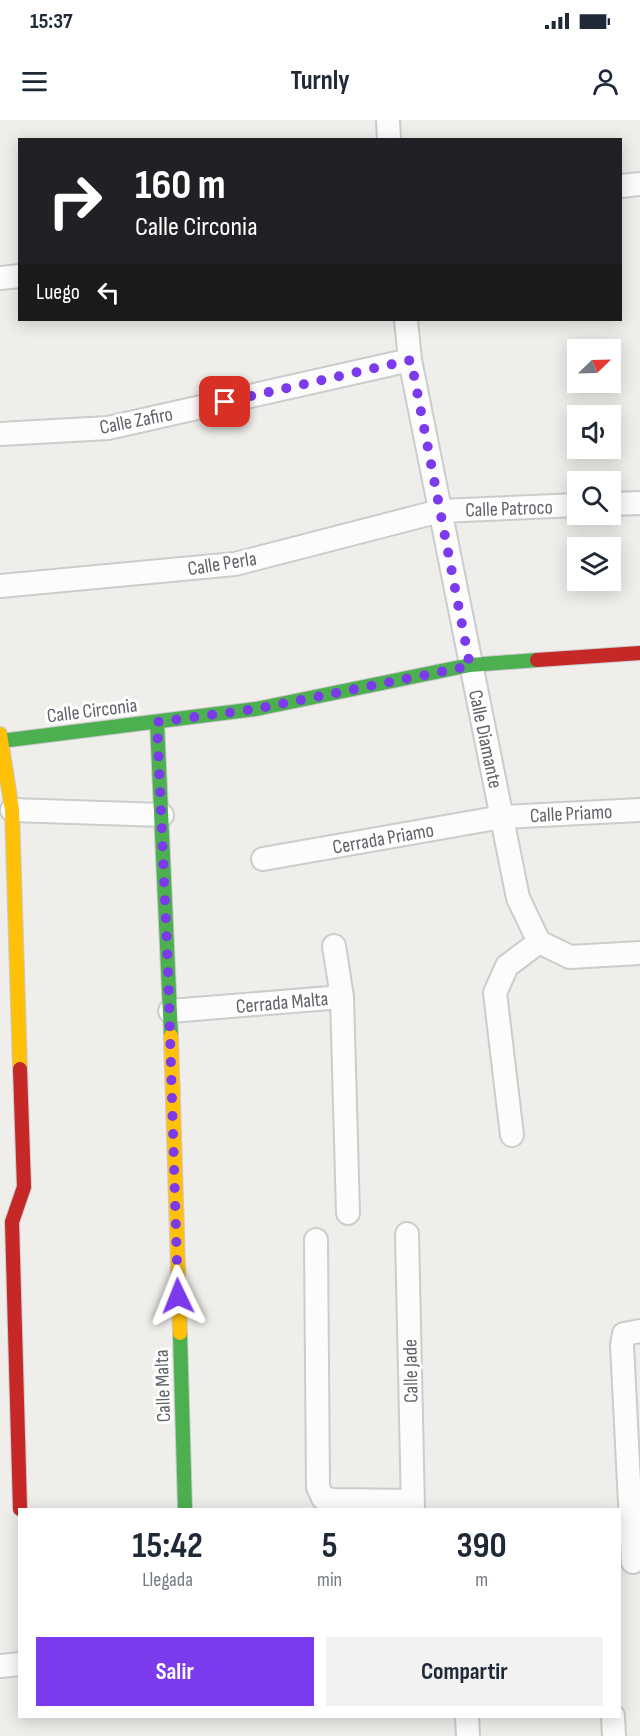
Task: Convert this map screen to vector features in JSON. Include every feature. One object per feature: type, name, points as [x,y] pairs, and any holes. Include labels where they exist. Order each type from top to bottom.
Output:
[{"type":"street","points":[[388,120],[389,138]]},
{"type":"street","points":[[622,186],[640,184]]},
{"type":"street","points":[[0,278],[18,276]]},
{"type":"street","name":"Calle Diamante","points":[[406,321],[411,360],[470,666],[518,898],[539,942]]},
{"type":"street","name":"Calle Zafiro","points":[[0,434],[108,428],[411,360]]},
{"type":"street","points":[[621,504],[640,503]]},
{"type":"street","name":"Calle Patroco","points":[[440,511],[567,506]]},
{"type":"street","name":"Calle Perla","points":[[0,586],[235,564],[440,511]]},
{"type":"street","name":"Calle Circonia","points":[[0,738],[256,709],[470,666],[640,653]]},
{"type":"street","name":"Calle Malta","points":[[157,722],[170,1011],[185,1508]]},
{"type":"street","points":[[0,738],[12,810],[24,1187],[6,1222],[20,1508]]},
{"type":"street","points":[[12,810],[162,815]]},
{"type":"street","name":"Calle Priamo","points":[[502,817],[640,810]]},
{"type":"street","name":"Cerrada Priamo","points":[[263,859],[502,817]]},
{"type":"street","points":[[512,1135],[495,993],[507,966],[539,942],[570,957],[640,953]]},
{"type":"street","name":"Cerrada Malta","points":[[170,1011],[342,997],[334,946]]},
{"type":"street","points":[[342,997],[348,1213]]},
{"type":"street","name":"Calle Jade","points":[[406,1234],[412,1505]]},
{"type":"street","points":[[316,1240],[318,1487],[324,1498],[333,1500],[412,1505]]},
{"type":"street","points":[[631,1562],[623,1357],[632,1333]]},
{"type":"street","points":[[0,1666],[18,1665]]},
{"type":"street","points":[[466,1718],[468,1736]]},
{"type":"street","points":[[613,1718],[614,1736]]},
{"type":"traffic: fast","points":[[1,741],[256,709],[470,665],[537,660]]},
{"type":"traffic: fast","points":[[157,722],[171,1036]]},
{"type":"traffic: fast","points":[[180,1333],[185,1508]]},
{"type":"traffic: slow","points":[[0,734],[12,810],[20,1069]]},
{"type":"traffic: slow","points":[[171,1036],[180,1333]]},
{"type":"traffic: jam","points":[[537,660],[640,653]]},
{"type":"traffic: jam","points":[[20,1069],[24,1187],[12,1222],[20,1508]]},
{"type":"route","points":[[178,1296],[168,968],[157,722],[256,709],[470,666],[411,360],[225,402]]}]
